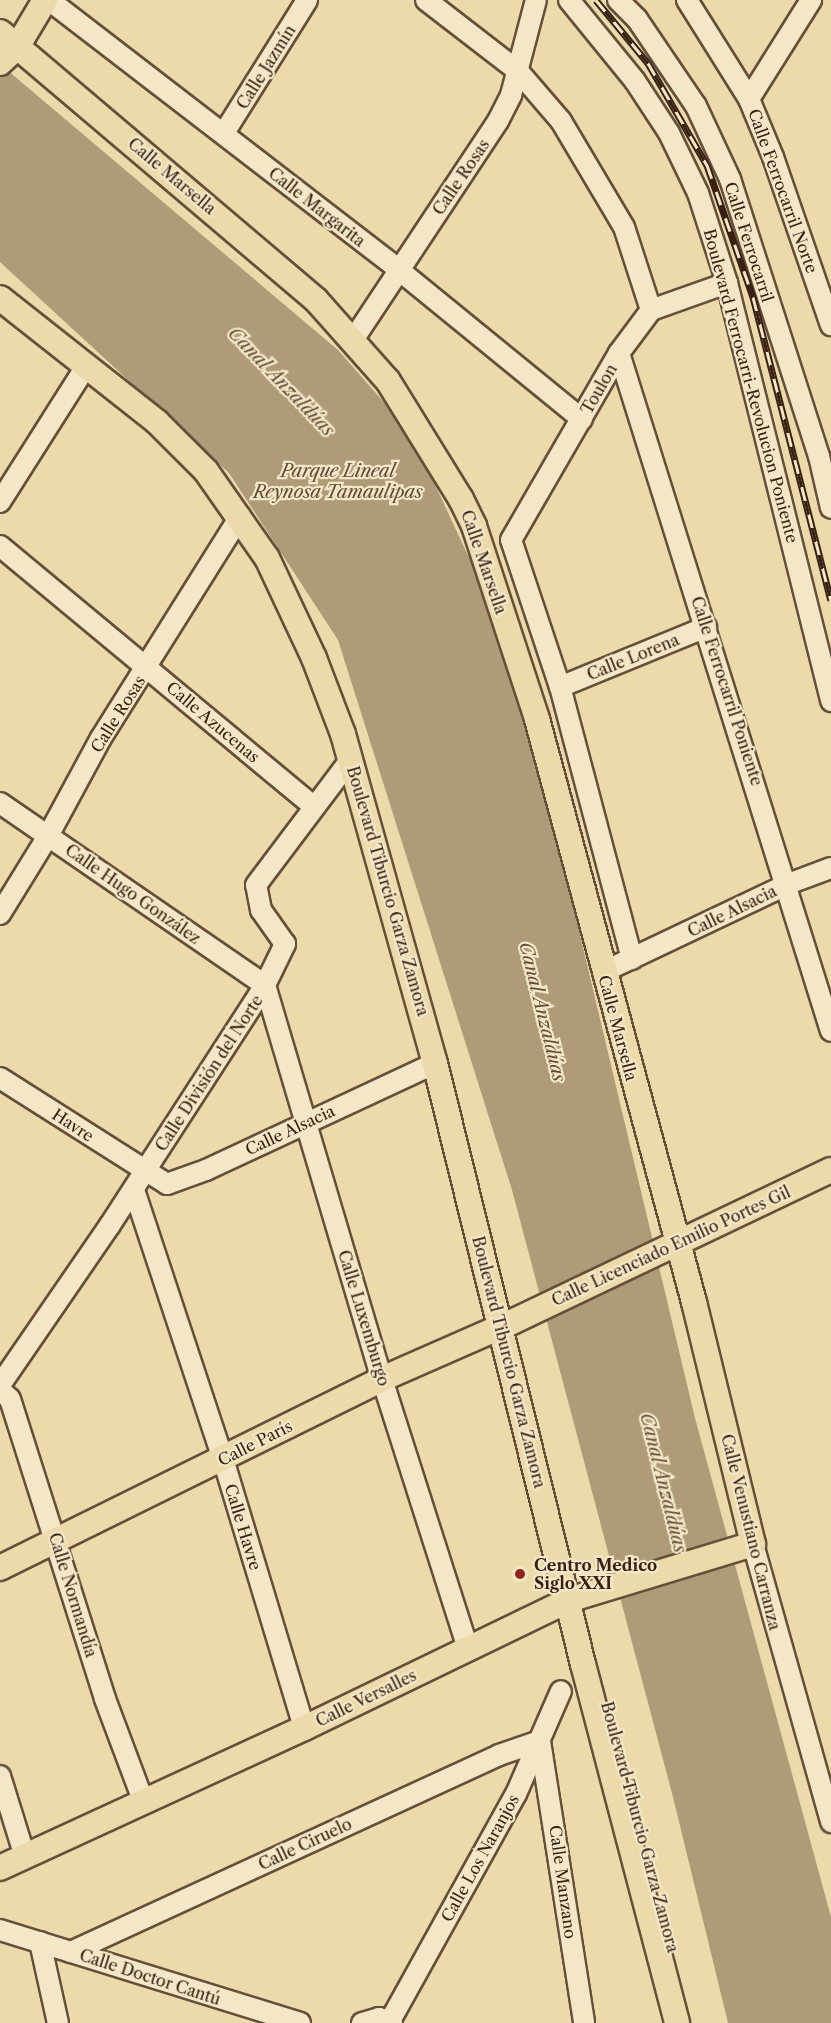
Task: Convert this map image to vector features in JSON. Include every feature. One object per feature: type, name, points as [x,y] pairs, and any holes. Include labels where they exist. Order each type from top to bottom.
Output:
[{"type":"main road","points":[[5,50],[47,0]]},
{"type":"main road","name":"Calle Marsella","points":[[5,50],[289,274],[353,340],[388,381],[428,442],[474,526],[537,719],[603,972],[666,1246]]},
{"type":"main road","name":"Boulevard Tiburcio Garza Zamora","points":[[0,298],[87,365],[185,448],[240,516],[294,610],[351,759],[582,1594],[692,2023]]},
{"type":"main road","name":"Calle Licenciado Emilio Portes Gil","points":[[506,1325],[666,1246],[740,1214],[831,1170]]},
{"type":"main road","name":"Calle Venustiano Carranza","points":[[666,1246],[694,1302],[746,1546]]},
{"type":"main road","name":"Calle París","points":[[0,1568],[382,1379],[506,1325]]},
{"type":"main road","name":"Calle Versalles","points":[[0,1868],[304,1728],[582,1594],[746,1546]]},
{"type":"main road","points":[[582,1594],[677,2023]]},
{"type":"street","name":"Calle Margarita","points":[[47,0],[399,270],[582,419]]},
{"type":"street","name":"Calle Jazmín","points":[[224,134],[308,0]]},
{"type":"street","points":[[426,0],[518,72],[561,121],[624,227],[651,310],[727,283]]},
{"type":"street","name":"Calle Rosas","points":[[353,340],[498,121],[518,72],[536,0]]},
{"type":"street","name":"Boulevard Ferrocarri-Revolucion Poniente","points":[[569,0],[635,81],[669,133],[698,193],[727,283],[831,701]]},
{"type":"street","name":"Calle Ferrocarril","points":[[618,0],[637,19],[696,106],[730,179],[819,456],[831,508]]},
{"type":"street","name":"Calle Ferrocarril Norte","points":[[687,0],[749,99],[773,157],[831,325]]},
{"type":"street","points":[[749,99],[811,0]]},
{"type":"street","name":"Toulon","points":[[560,687],[511,540],[619,353],[651,310]]},
{"type":"street","name":"Calle Ferrocarril Poniente","points":[[619,353],[788,884],[831,1031]]},
{"type":"street","points":[[0,502],[87,365]]},
{"type":"street","name":"Calle Rosas","points":[[0,914],[48,836],[100,738],[147,667],[240,516]]},
{"type":"street","name":"Calle Azucenas","points":[[0,546],[314,807]]},
{"type":"street","name":"Calle Lorena","points":[[560,687],[706,627]]},
{"type":"street","points":[[560,687],[632,959]]},
{"type":"street","name":"Calle División del Norte","points":[[0,1385],[146,1172],[265,986],[285,944],[261,910],[256,885],[351,759]]},
{"type":"street","name":"Calle Hugo González","points":[[0,803],[265,986]]},
{"type":"street","name":"Calle Alsacia","points":[[603,972],[788,884],[831,868]]},
{"type":"street","name":"Calle Luxemburgo","points":[[265,986],[382,1379],[468,1648]]},
{"type":"street","name":"Calle Alsacia","points":[[146,1172],[167,1184],[183,1180],[435,1063]]},
{"type":"street","name":"Havre","points":[[0,1078],[146,1172]]},
{"type":"street","name":"Calle Havre","points":[[134,1190],[223,1459],[304,1728]]},
{"type":"street","name":"Calle Normandía","points":[[0,1390],[10,1399],[57,1541],[105,1699],[144,1803]]},
{"type":"street","name":"Calle Venustiano Carranza","points":[[746,1546],[831,1822]]},
{"type":"street","name":"Calle Los Naranjos","points":[[391,2022],[516,1794],[561,1691]]},
{"type":"street","name":"Calle Ciruelo","points":[[71,1952],[499,1755],[540,1740]]},
{"type":"street","name":"Calle Manzano","points":[[540,1740],[584,2023]]},
{"type":"street","points":[[0,1776],[25,1857]]},
{"type":"street","name":"Calle Doctor Cantú","points":[[0,1930],[229,2003],[300,2023]]},
{"type":"street","points":[[40,1942],[58,2023]]},
{"type":"street","points":[[229,2003],[234,2023]]},
{"type":"street","points":[[362,2023],[379,2019],[391,2022]]},
{"type":"water","name":"Parque Lineal Reynosa Tamaulipas","points":[[0,64],[338,350],[411,433],[490,603],[531,729],[695,1418],[831,1917],[831,2023],[728,2023],[673,1797],[512,1190],[338,640],[229,473],[0,262]]},
{"type":"railway","points":[[596,0],[648,63],[707,165],[753,297],[831,600]]},
{"type":"place","name":"Centro Medico Siglo XXI","points":[[520,1574]]},
{"type":"water label","name":"Canal Anzaldúas","points":[[281,382]]},
{"type":"water label","name":"Canal Anzaldúas","points":[[542,1012]]},
{"type":"water label","name":"Canal Anzaldúas","points":[[663,1483]]}]
